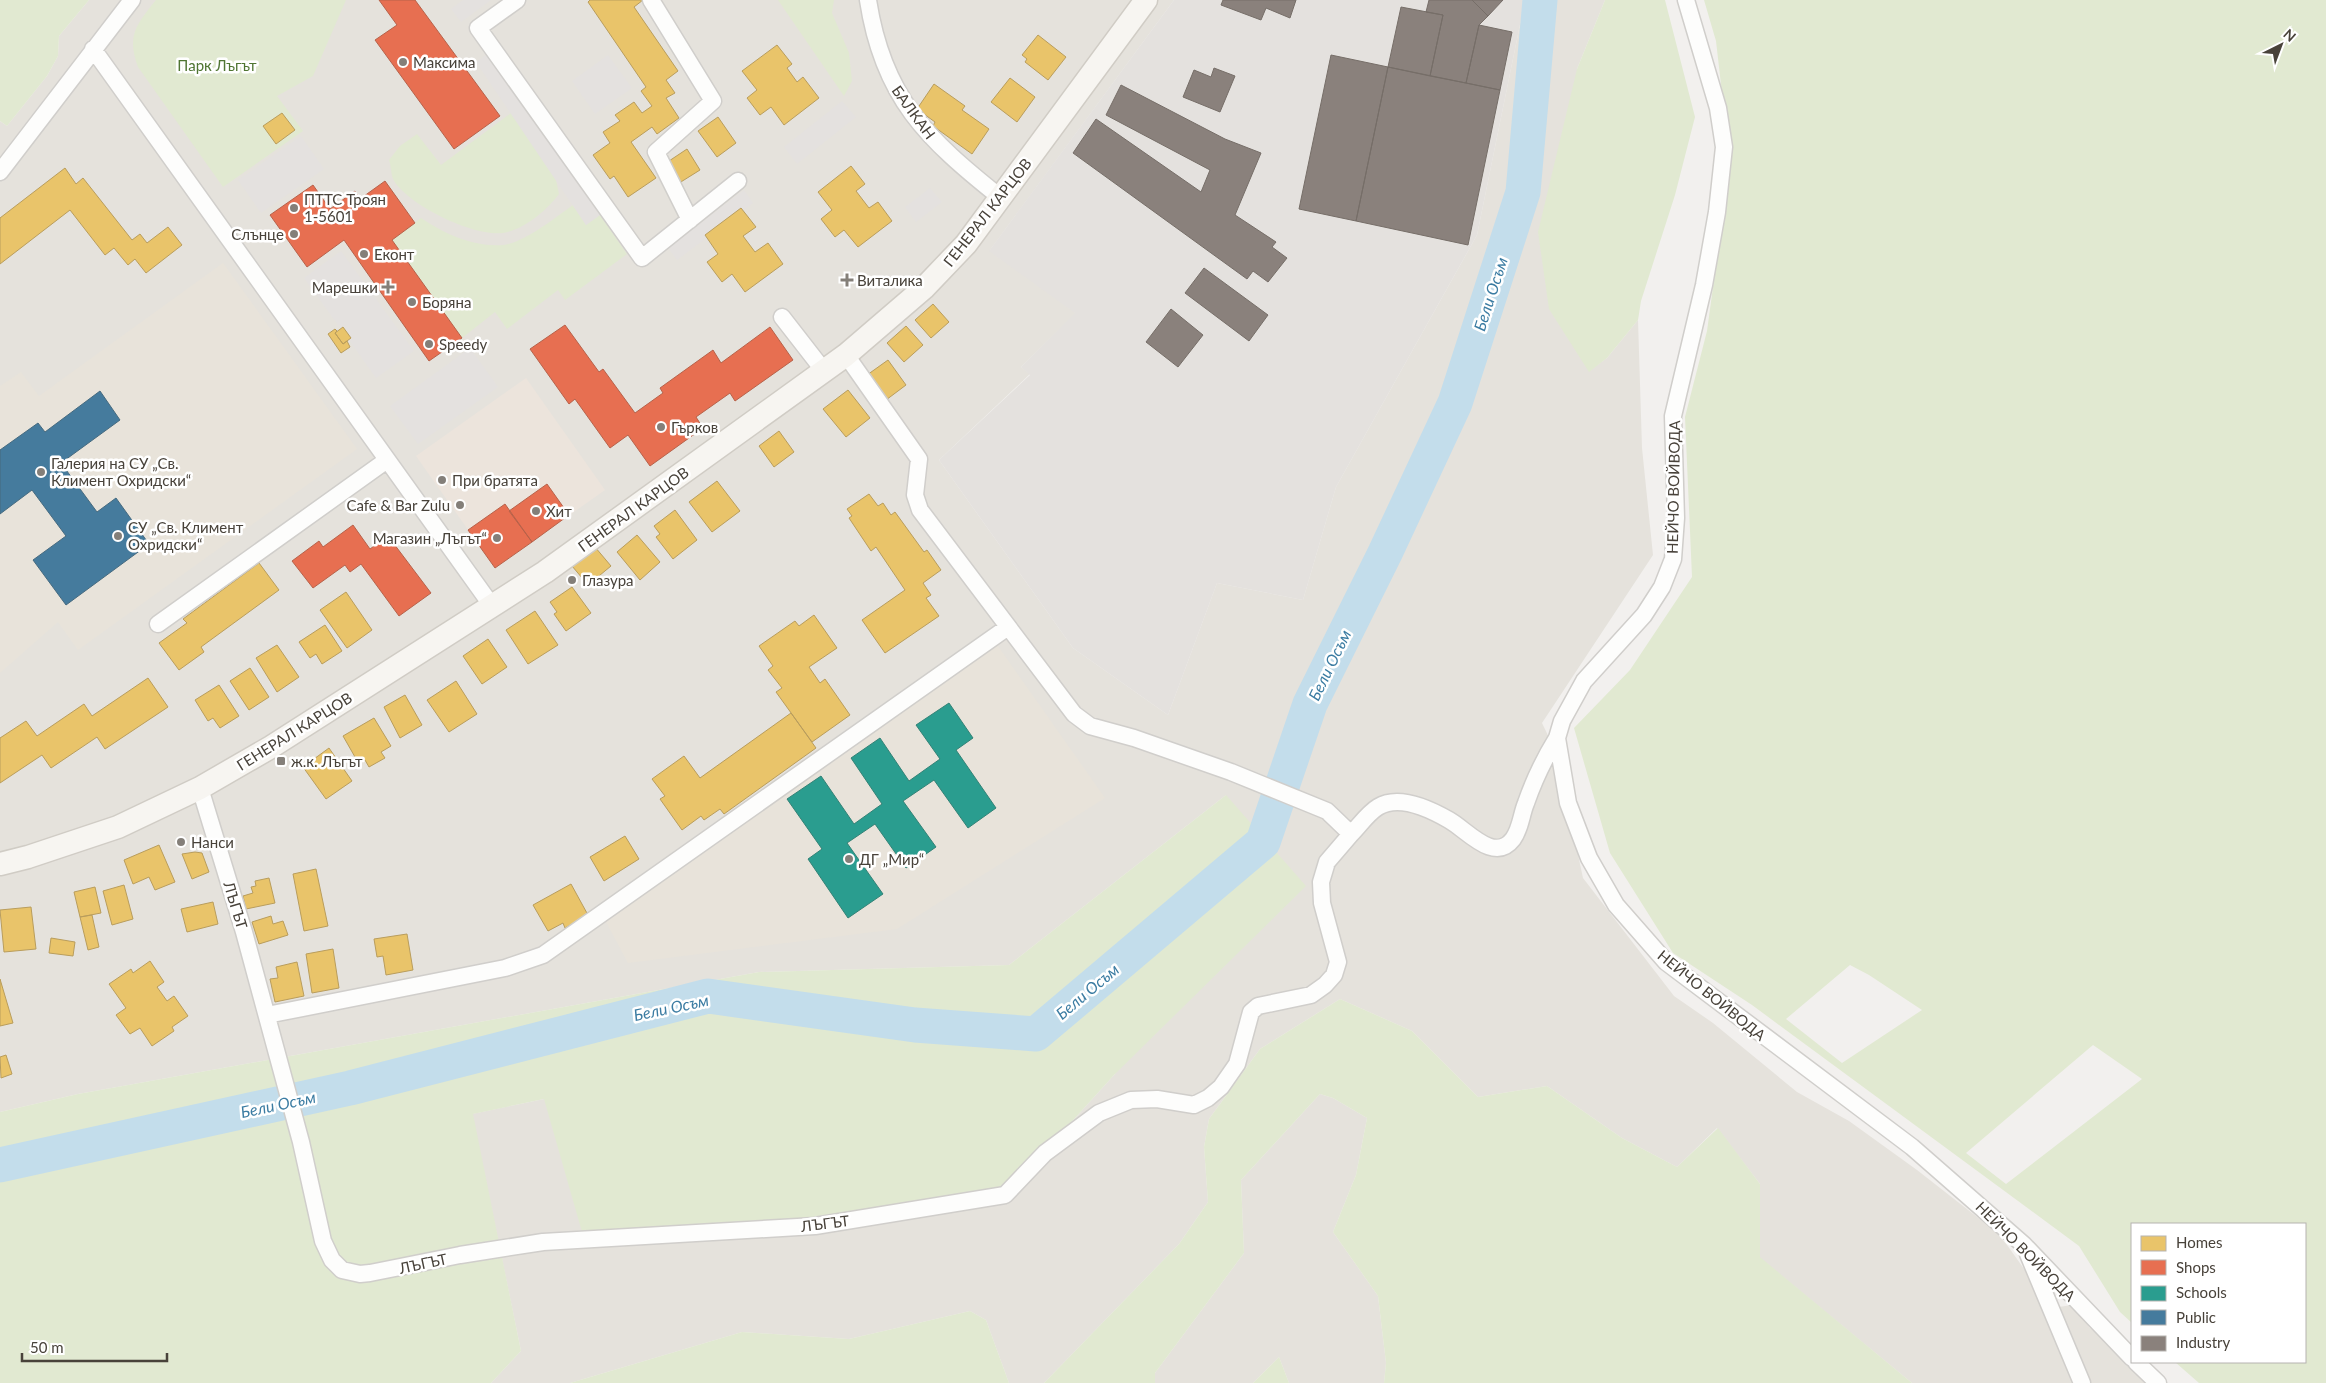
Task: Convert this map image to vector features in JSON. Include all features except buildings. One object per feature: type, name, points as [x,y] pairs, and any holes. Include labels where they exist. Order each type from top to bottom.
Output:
[{"type":"main road","name":"ГЕНЕРАЛ КАРЦОВ","points":[[0,864],[28,858],[118,827],[200,788],[271,747],[552,566],[846,355],[924,288],[966,244],[1146,0]]},
{"type":"street","points":[[0,172],[132,0]]},
{"type":"street","points":[[517,0],[478,28],[642,258],[738,181]]},
{"type":"street","points":[[651,0],[713,101],[656,152],[690,220]]},
{"type":"street","name":"БАЛКАН","points":[[868,0],[872,23],[885,68],[909,109],[942,148],[1001,198]]},
{"type":"street","name":"НЕЙЧО ВОЙВОДА","points":[[1686,0],[1718,108],[1724,147],[1717,212],[1707,267],[1673,416],[1676,518],[1674,559],[1662,587],[1644,615],[1584,681],[1562,721],[1556,738],[1568,803],[1589,858],[1616,905],[1666,962],[1912,1147],[2024,1245],[2056,1277],[2099,1326],[2131,1357]]},
{"type":"street","points":[[94,49],[492,606]]},
{"type":"street","points":[[782,317],[824,371]]},
{"type":"street","points":[[846,355],[919,459],[915,495],[920,510],[1074,714],[1090,726],[1134,738],[1271,788],[1327,811],[1351,834],[1378,807],[1395,801],[1412,804],[1450,820],[1484,845],[1494,848],[1506,846],[1520,827],[1525,805],[1541,764],[1556,738]]},
{"type":"street","points":[[158,624],[387,460]]},
{"type":"street","points":[[267,1015],[506,968],[543,955],[1008,627]]},
{"type":"street","name":"ЛЪГЪТ","points":[[200,788],[244,932],[277,1051],[301,1142],[323,1241],[332,1260],[342,1270],[360,1274],[543,1242],[815,1226],[1005,1195],[1045,1153],[1099,1113],[1131,1100],[1156,1100],[1194,1105],[1208,1098],[1221,1087],[1237,1064],[1250,1012],[1258,1006],[1267,1003],[1311,995],[1325,985],[1334,975],[1338,962],[1322,903],[1321,882],[1327,862],[1351,834]]},
{"type":"street","points":[[2024,1245],[2082,1383]]},
{"type":"street","points":[[2137,1363],[2158,1383]]},
{"type":"shaded area","points":[[89,0],[1174,0],[990,250],[1076,313],[1021,367],[1030,374],[939,460],[1073,648],[1168,715],[1217,583],[1303,600],[1336,487],[1477,235],[1525,0],[1605,0],[1577,69],[1589,371],[1607,358],[1638,320],[1642,448],[1653,555],[1542,723],[1556,752],[1583,878],[1674,996],[1713,1023],[1797,1092],[1849,1121],[1917,1170],[1995,1231],[2052,1308],[2072,1305],[2079,1308],[2089,1327],[2155,1383],[1912,1383],[1759,1257],[1760,1184],[1717,1128],[1677,1167],[1622,1138],[1547,1086],[1478,1097],[1412,1031],[1340,999],[1260,1049],[1209,1119],[1204,1147],[1208,1202],[1179,1244],[1044,1383],[1009,1383],[986,1320],[970,1311],[849,1339],[742,1332],[570,1383],[491,1383],[521,1351],[472,1114],[544,1099],[1005,1195],[1115,1074],[1226,795],[1009,965],[759,972],[78,1094],[0,1112],[0,121],[7,126],[47,76],[58,56],[59,36]]},
{"type":"shaded area","points":[[463,0],[491,0],[461,22],[451,9]]},
{"type":"shaded area","points":[[1174,0],[1525,0],[1477,235],[1336,487],[1303,600],[1217,583],[1168,715],[1073,648],[939,460],[1030,375],[1021,367],[1075,313],[989,251]]},
{"type":"shaded area","points":[[490,52],[600,215],[586,225],[476,62]]},
{"type":"shaded area","points":[[608,55],[632,88],[595,114],[572,81]]},
{"type":"shaded area","points":[[842,101],[856,117],[797,164],[784,147]]},
{"type":"shaded area","points":[[301,136],[324,169],[261,213],[238,180]]},
{"type":"shaded area","points":[[930,188],[942,202],[916,222],[905,207]]},
{"type":"shaded area","points":[[744,190],[753,203],[677,260],[668,248]]},
{"type":"shaded area","points":[[341,251],[414,351],[376,378],[349,340],[351,338],[343,327],[341,329],[304,278]]},
{"type":"shaded area","name":"СУ „Св. Климент Охридски“","points":[[223,263],[357,449],[78,650],[58,622],[0,673],[0,386],[21,372],[39,396]]},
{"type":"shaded area","points":[[470,348],[498,387],[418,444],[390,406]]},
{"type":"shaded area","points":[[526,378],[605,490],[495,568],[416,456]]},
{"type":"shaded area","name":"ДГ „Мир“","points":[[995,642],[1105,798],[897,929],[628,963],[605,920]]},
{"type":"shaded area","points":[[1320,1094],[1333,1098],[1367,1118],[1356,1175],[1333,1232],[1378,1296],[1386,1363],[1384,1383],[1289,1383],[1279,1357],[1253,1383],[1155,1383],[1155,1373],[1244,1253],[1241,1180]]},
{"type":"green space","points":[[0,0],[89,0],[59,36],[58,56],[47,76],[7,126],[0,121]]},
{"type":"green space","name":"Парк Лъгът","points":[[156,0],[346,0],[313,76],[277,96],[303,131],[223,187],[138,67],[133,46],[135,30]]},
{"type":"green space","points":[[778,0],[834,0],[832,13],[849,53],[852,81],[844,96]]},
{"type":"green space","points":[[1605,0],[1665,0],[1695,117],[1675,195],[1641,301],[1638,320],[1607,358],[1589,372],[1549,309],[1538,232],[1577,69]]},
{"type":"green space","points":[[1704,0],[2326,0],[2326,1383],[2199,1383],[2176,1363],[2306,1363],[2306,1223],[2131,1223],[2131,1322],[2120,1312],[2079,1246],[1752,1005],[1673,953],[1610,853],[1574,728],[1630,670],[1692,577],[1685,417],[1707,331],[1730,163],[1716,41]],"holes":[[[1850,965],[1869,975],[1922,1010],[1842,1063],[1786,1019]],[[2093,1045],[2142,1079],[2006,1184],[1966,1153]]]},
{"type":"green space","points":[[511,113],[556,180],[559,194],[541,213],[519,228],[503,233],[491,233],[459,225],[426,209],[401,189],[393,179],[389,160],[400,146],[417,134],[441,165]]},
{"type":"green space","points":[[573,205],[586,225],[600,215],[627,254],[565,300],[558,290],[507,329],[495,312],[462,338],[392,240],[421,218],[450,234],[470,242],[503,245],[530,235]]},
{"type":"green space","points":[[1226,795],[1306,886],[1115,1074],[1005,1195],[815,1226],[584,1239],[544,1099],[473,1114],[521,1351],[491,1383],[0,1383],[0,1112],[78,1094],[759,972],[1009,965]]},
{"type":"green space","points":[[1340,999],[1412,1031],[1478,1097],[1547,1086],[1622,1138],[1677,1167],[1718,1128],[1760,1184],[1760,1257],[1912,1383],[1384,1383],[1386,1363],[1378,1296],[1333,1232],[1356,1175],[1367,1118],[1333,1098],[1320,1094],[1241,1180],[1244,1253],[1155,1373],[1155,1383],[1044,1383],[1179,1244],[1208,1202],[1204,1147],[1209,1119],[1260,1049]]},
{"type":"green space","points":[[970,1311],[986,1320],[1009,1383],[570,1383],[742,1332],[849,1339]]},
{"type":"green space","points":[[1279,1357],[1289,1383],[1253,1383]]},
{"type":"waterway","name":"Бели Осъм","points":[[0,1165],[350,1088],[708,996],[915,1025],[1036,1034],[1263,842],[1310,704],[1385,553],[1455,403],[1523,192],[1540,0]]},
{"type":"place","name":"Максима","points":[[403,62]]},
{"type":"place","name":"ПТТС Троян 1-5601","points":[[294,208]]},
{"type":"place","name":"Слънце","points":[[294,234]]},
{"type":"place","name":"Еконт","points":[[364,254]]},
{"type":"place","name":"Виталика","points":[[847,280]]},
{"type":"place","name":"Марешки","points":[[388,287]]},
{"type":"place","name":"Боряна","points":[[412,302]]},
{"type":"place","name":"Speedy","points":[[429,344]]},
{"type":"place","name":"Гърков","points":[[661,427]]},
{"type":"place","name":"Галерия на СУ „Св. Климент Охридски“","points":[[41,472]]},
{"type":"place","name":"При братята","points":[[442,480]]},
{"type":"place","name":"Cafe & Bar Zulu","points":[[460,505]]},
{"type":"place","name":"Хит","points":[[536,511]]},
{"type":"place","name":"СУ „Св. Климент Охридски“","points":[[118,536]]},
{"type":"place","name":"Магазин „Лъгът“","points":[[497,538]]},
{"type":"place","name":"Глазура","points":[[572,580]]},
{"type":"place","name":"ж.к. Лъгът","points":[[281,761]]},
{"type":"place","name":"Нанси","points":[[181,842]]},
{"type":"place","name":"ДГ „Мир“","points":[[849,859]]}]
